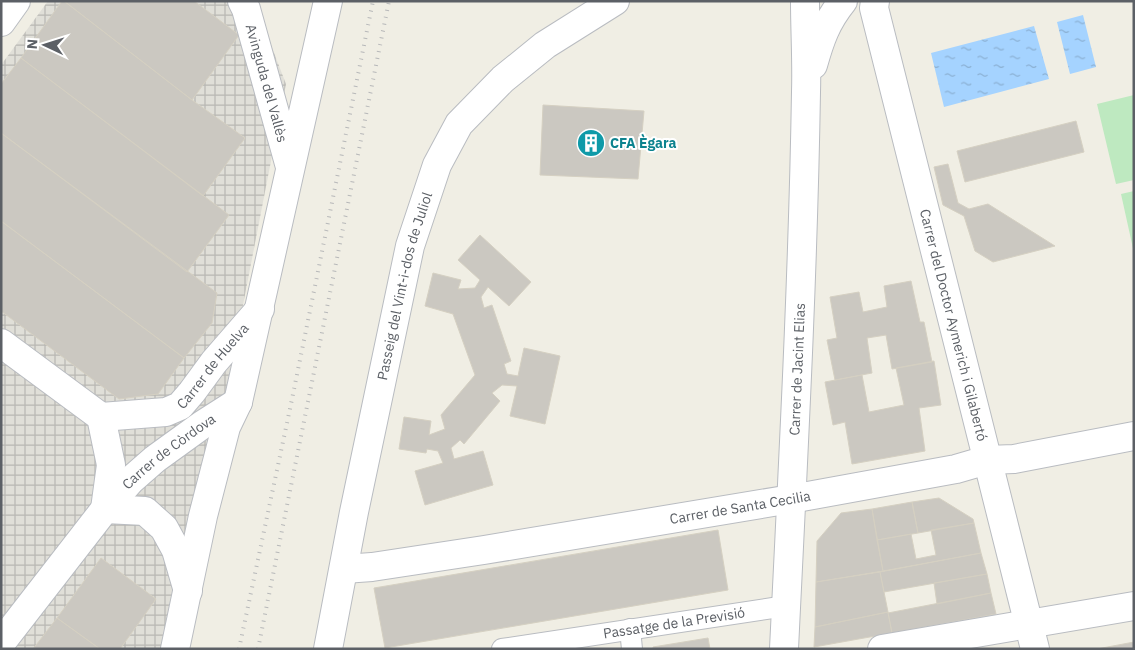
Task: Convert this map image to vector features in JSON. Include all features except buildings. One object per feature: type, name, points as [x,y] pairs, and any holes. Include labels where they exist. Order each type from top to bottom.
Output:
[{"type":"street","points":[[1,22],[16,1]]},
{"type":"street","name":"Avinguda del Vallès","points":[[242,1],[290,167]]},
{"type":"street","points":[[174,649],[203,516],[226,427],[238,402],[328,1]]},
{"type":"street","name":"Passeig del Vint-i-dos de Juliol","points":[[328,649],[354,512],[410,246],[437,164],[459,124],[503,79],[545,45],[615,1]]},
{"type":"street","name":"Carrer de Jacint Elias","points":[[784,649],[806,90],[805,1]]},
{"type":"street","name":"Carrer de Jacint Elias","points":[[806,90],[822,34],[833,12],[843,1]]},
{"type":"street","name":"Carrer del Doctor Aymerich i Gilabertó","points":[[875,1],[874,8],[1031,636]]},
{"type":"street","name":"Carrer de Huelva","points":[[100,417],[166,412],[180,406],[214,362],[260,309]]},
{"type":"street","points":[[1,342],[100,417],[110,465],[105,508]]},
{"type":"street","name":"Carrer de Còrdova","points":[[1,643],[105,508],[131,480],[155,459],[238,402]]},
{"type":"street","name":"Carrer de Santa Cecilia","points":[[344,570],[475,551],[791,499],[956,469],[987,460],[1014,459],[1134,436]]},
{"type":"street","name":"Carrer de Còrdova","points":[[105,508],[145,511],[164,528],[176,550],[188,591]]},
{"type":"street","name":"Passatge de la Previsió","points":[[502,649],[786,606]]},
{"type":"street","points":[[882,649],[1031,636],[1134,606]]},
{"type":"street","points":[[630,629],[632,649]]},
{"type":"shaded area","points":[[48,1],[254,1],[286,84],[176,649],[1,649],[1,65]]},
{"type":"green space","points":[[1134,95],[1134,180],[1116,184],[1097,104]]},
{"type":"green space","points":[[1134,191],[1134,253],[1121,194]]},
{"type":"water","points":[[1083,15],[1096,67],[1070,74],[1057,22]]},
{"type":"water","points":[[1034,26],[1049,79],[944,107],[931,53]]},
{"type":"railway","points":[[239,649],[373,1]]},
{"type":"railway","points":[[258,649],[389,1]]},
{"type":"place","name":"CFA Ègara","points":[[591,143]]}]
